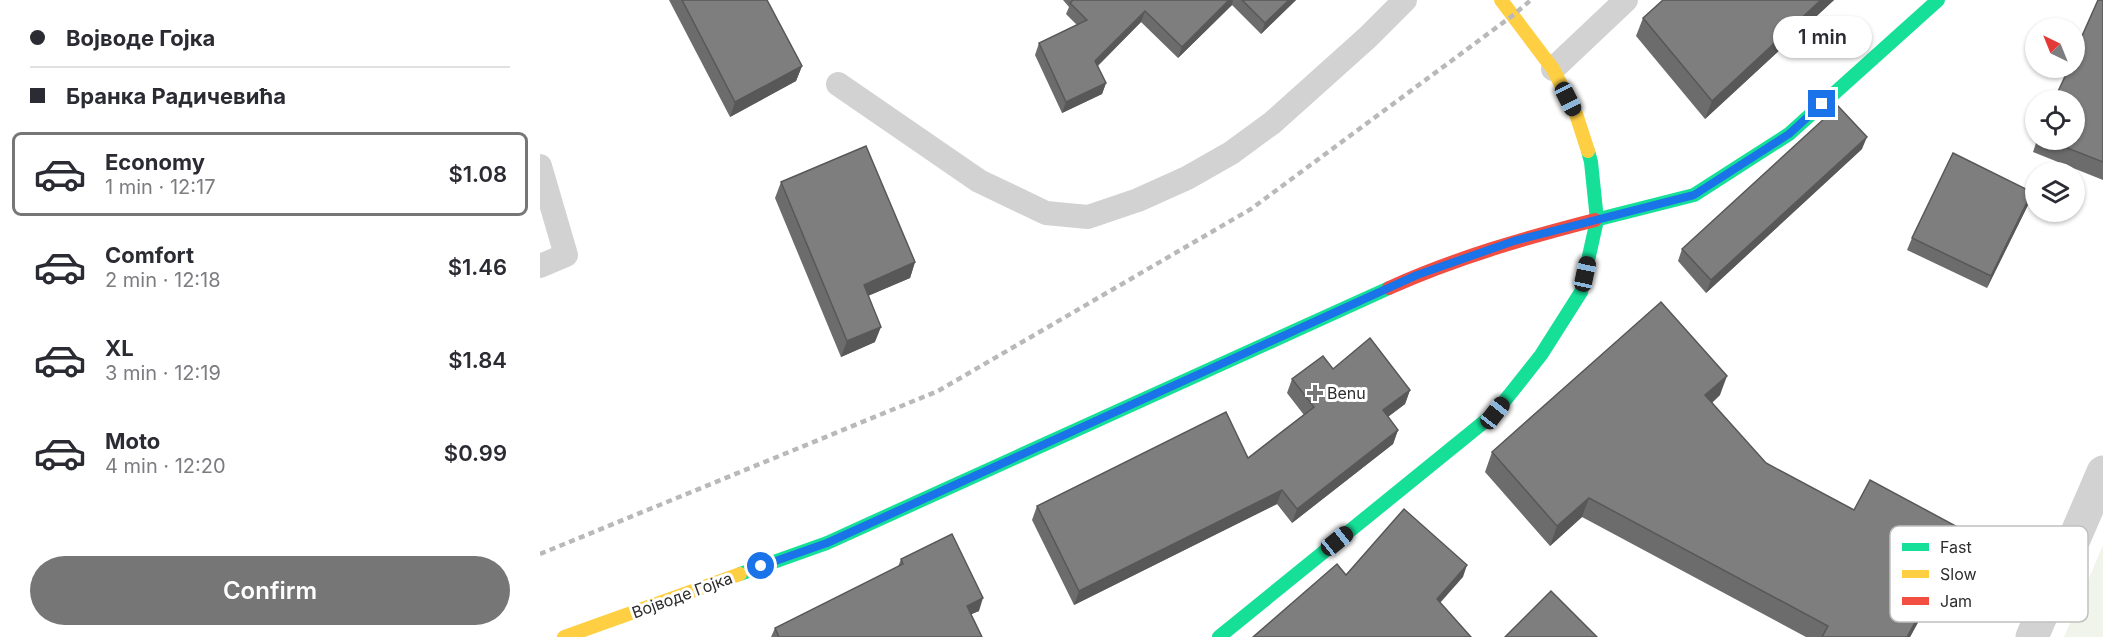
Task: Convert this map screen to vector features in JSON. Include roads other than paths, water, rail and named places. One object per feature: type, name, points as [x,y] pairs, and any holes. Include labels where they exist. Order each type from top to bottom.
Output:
[{"type":"street","points":[[1230,634],[1495,413],[1541,355],[1581,292],[1597,220],[1592,162],[1576,114],[1553,69],[1501,0]]},
{"type":"street","name":"Војводе Гојка","points":[[564,637],[827,543],[1417,275],[1514,241],[1694,195],[1789,134],[1938,0]]},
{"type":"street","points":[[2079,526],[2103,471]]},
{"type":"street","points":[[2032,637],[2038,622]]},
{"type":"lane","points":[[838,84],[979,181],[1046,213],[1088,217],[1138,200],[1187,178],[1231,153],[1272,123],[1368,37],[1405,0]]},
{"type":"lane","points":[[1553,69],[1626,0]]},
{"type":"lane","points":[[540,166],[566,255],[540,266]]},
{"type":"railway","points":[[540,554],[938,391],[1251,209],[1531,0]]},
{"type":"place","name":"Benu","points":[[1315,393]]}]
